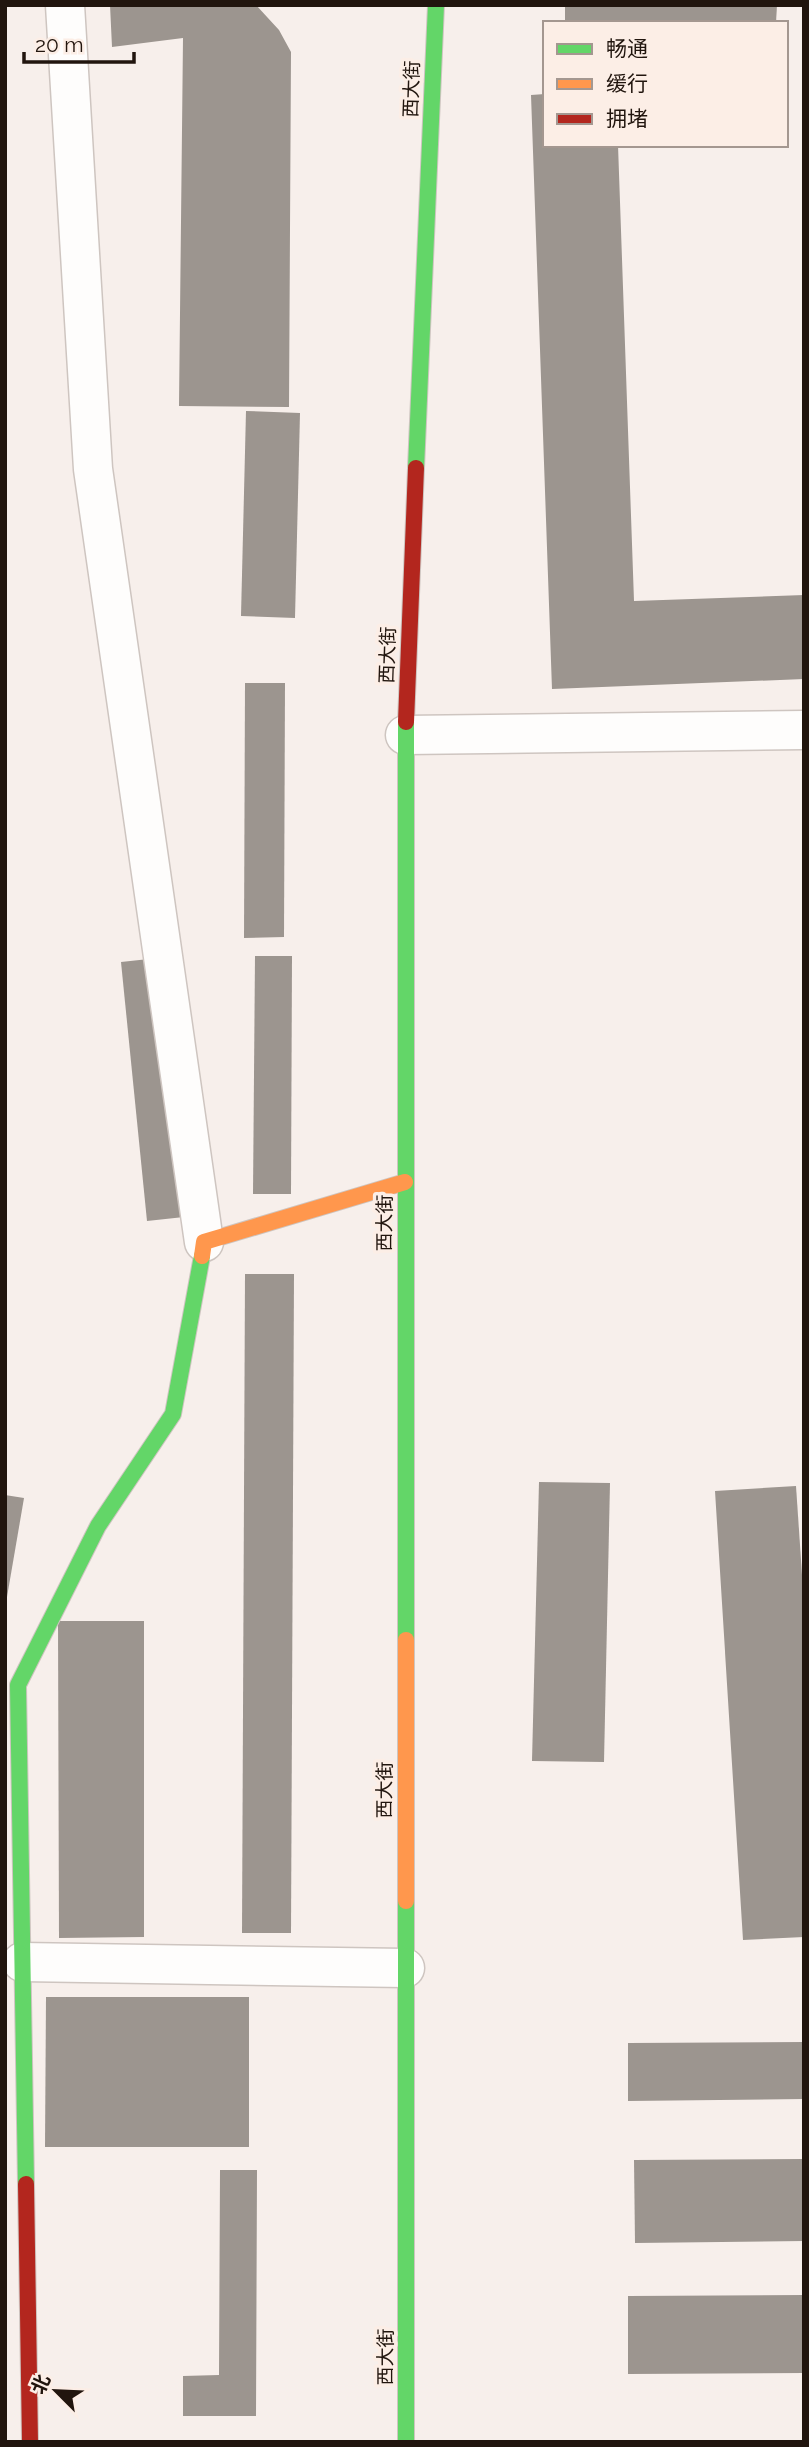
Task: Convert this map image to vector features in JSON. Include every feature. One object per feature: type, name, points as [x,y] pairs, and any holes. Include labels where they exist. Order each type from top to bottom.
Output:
[{"type":"main road","name":"西大街","points":[[406,2442],[405,736],[436,5]]},
{"type":"main road","points":[[30,2442],[18,1685],[98,1526],[173,1414],[204,1242],[405,1182]]},
{"type":"street","points":[[65,5],[93,469],[204,1242]]},
{"type":"street","points":[[405,736],[804,730]]},
{"type":"street","points":[[22,1962],[405,1968]]},
{"type":"building","points":[[110,5],[256,5],[279,30],[291,52],[289,407],[179,406],[183,38],[112,47]]},
{"type":"building","points":[[565,5],[777,5],[776,21],[565,21]]},
{"type":"building","points":[[543,94],[543,147],[618,147],[634,601],[804,595],[804,679],[552,689],[531,95]]},
{"type":"building","points":[[246,411],[300,413],[295,618],[241,616]]},
{"type":"building","points":[[245,683],[285,683],[284,937],[244,938]]},
{"type":"building","points":[[255,956],[292,956],[291,1194],[253,1194]]},
{"type":"building","points":[[158,958],[184,1217],[147,1221],[121,962]]},
{"type":"building","points":[[245,1274],[294,1274],[291,1933],[242,1933]]},
{"type":"building","points":[[539,1482],[610,1483],[604,1762],[532,1761]]},
{"type":"building","points":[[796,1486],[804,1604],[804,1937],[743,1940],[715,1491]]},
{"type":"building","points":[[5,1495],[24,1498],[7,1597],[5,1597]]},
{"type":"building","points":[[58,1621],[144,1621],[144,1937],[59,1938]]},
{"type":"building","points":[[46,1997],[249,1997],[249,2147],[45,2147]]},
{"type":"building","points":[[804,2042],[804,2099],[628,2101],[628,2043]]},
{"type":"building","points":[[804,2159],[804,2241],[635,2243],[634,2160]]},
{"type":"building","points":[[220,2170],[257,2170],[256,2416],[183,2416],[183,2376],[219,2375]]},
{"type":"building","points":[[804,2295],[804,2373],[628,2374],[628,2296]]},
{"type":"traffic: fast","points":[[416,468],[436,5]]},
{"type":"traffic: fast","points":[[406,722],[406,1640]]},
{"type":"traffic: fast","points":[[26,2184],[18,1685],[98,1526],[173,1414],[202,1256]]},
{"type":"traffic: fast","points":[[406,1901],[406,2442]]},
{"type":"traffic: slow","points":[[202,1256],[204,1242],[405,1182]]},
{"type":"traffic: slow","points":[[406,1640],[406,1901]]},
{"type":"traffic: jam","points":[[406,722],[416,468]]},
{"type":"traffic: jam","points":[[26,2184],[30,2442]]}]
